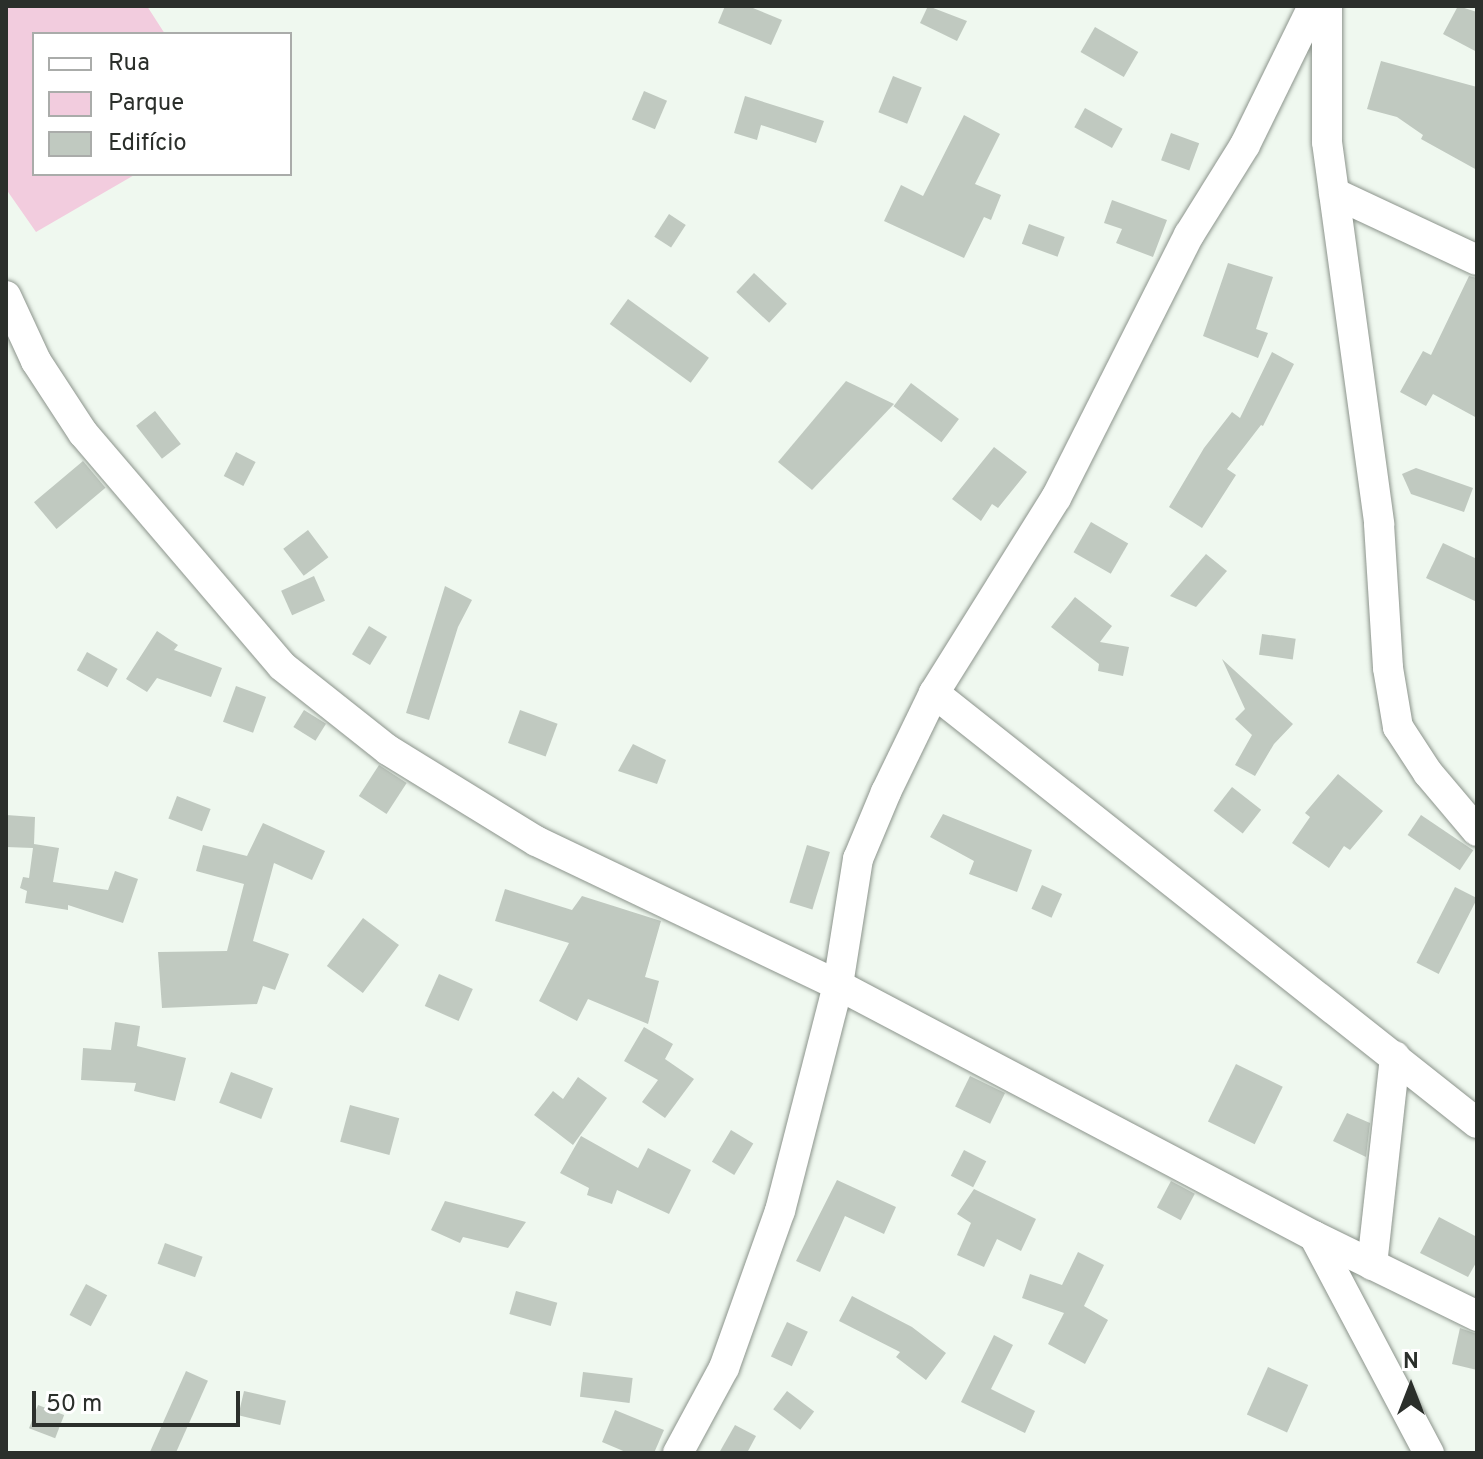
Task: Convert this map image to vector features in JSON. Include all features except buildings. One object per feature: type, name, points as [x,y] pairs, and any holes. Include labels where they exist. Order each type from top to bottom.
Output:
[{"type":"street","points":[[678,1453],[724,1368],[780,1211],[838,985],[858,859],[934,693],[1056,498],[1189,235],[1245,145],[1313,6]]},
{"type":"street","points":[[1327,6],[1327,142],[1379,524],[1388,668],[1398,727],[1428,773],[1477,831]]},
{"type":"street","points":[[1334,193],[1477,260]]},
{"type":"street","points":[[6,296],[36,361],[83,433],[282,666],[388,750],[536,841],[838,985],[1314,1236],[1477,1316]]},
{"type":"street","points":[[934,693],[1477,1123]]},
{"type":"street","points":[[1372,1265],[1395,1056]]},
{"type":"street","points":[[1314,1236],[1429,1453]]},
{"type":"green space","points":[[6,6],[147,6],[164,32],[32,32],[32,176],[133,176],[36,232],[6,189]]}]
